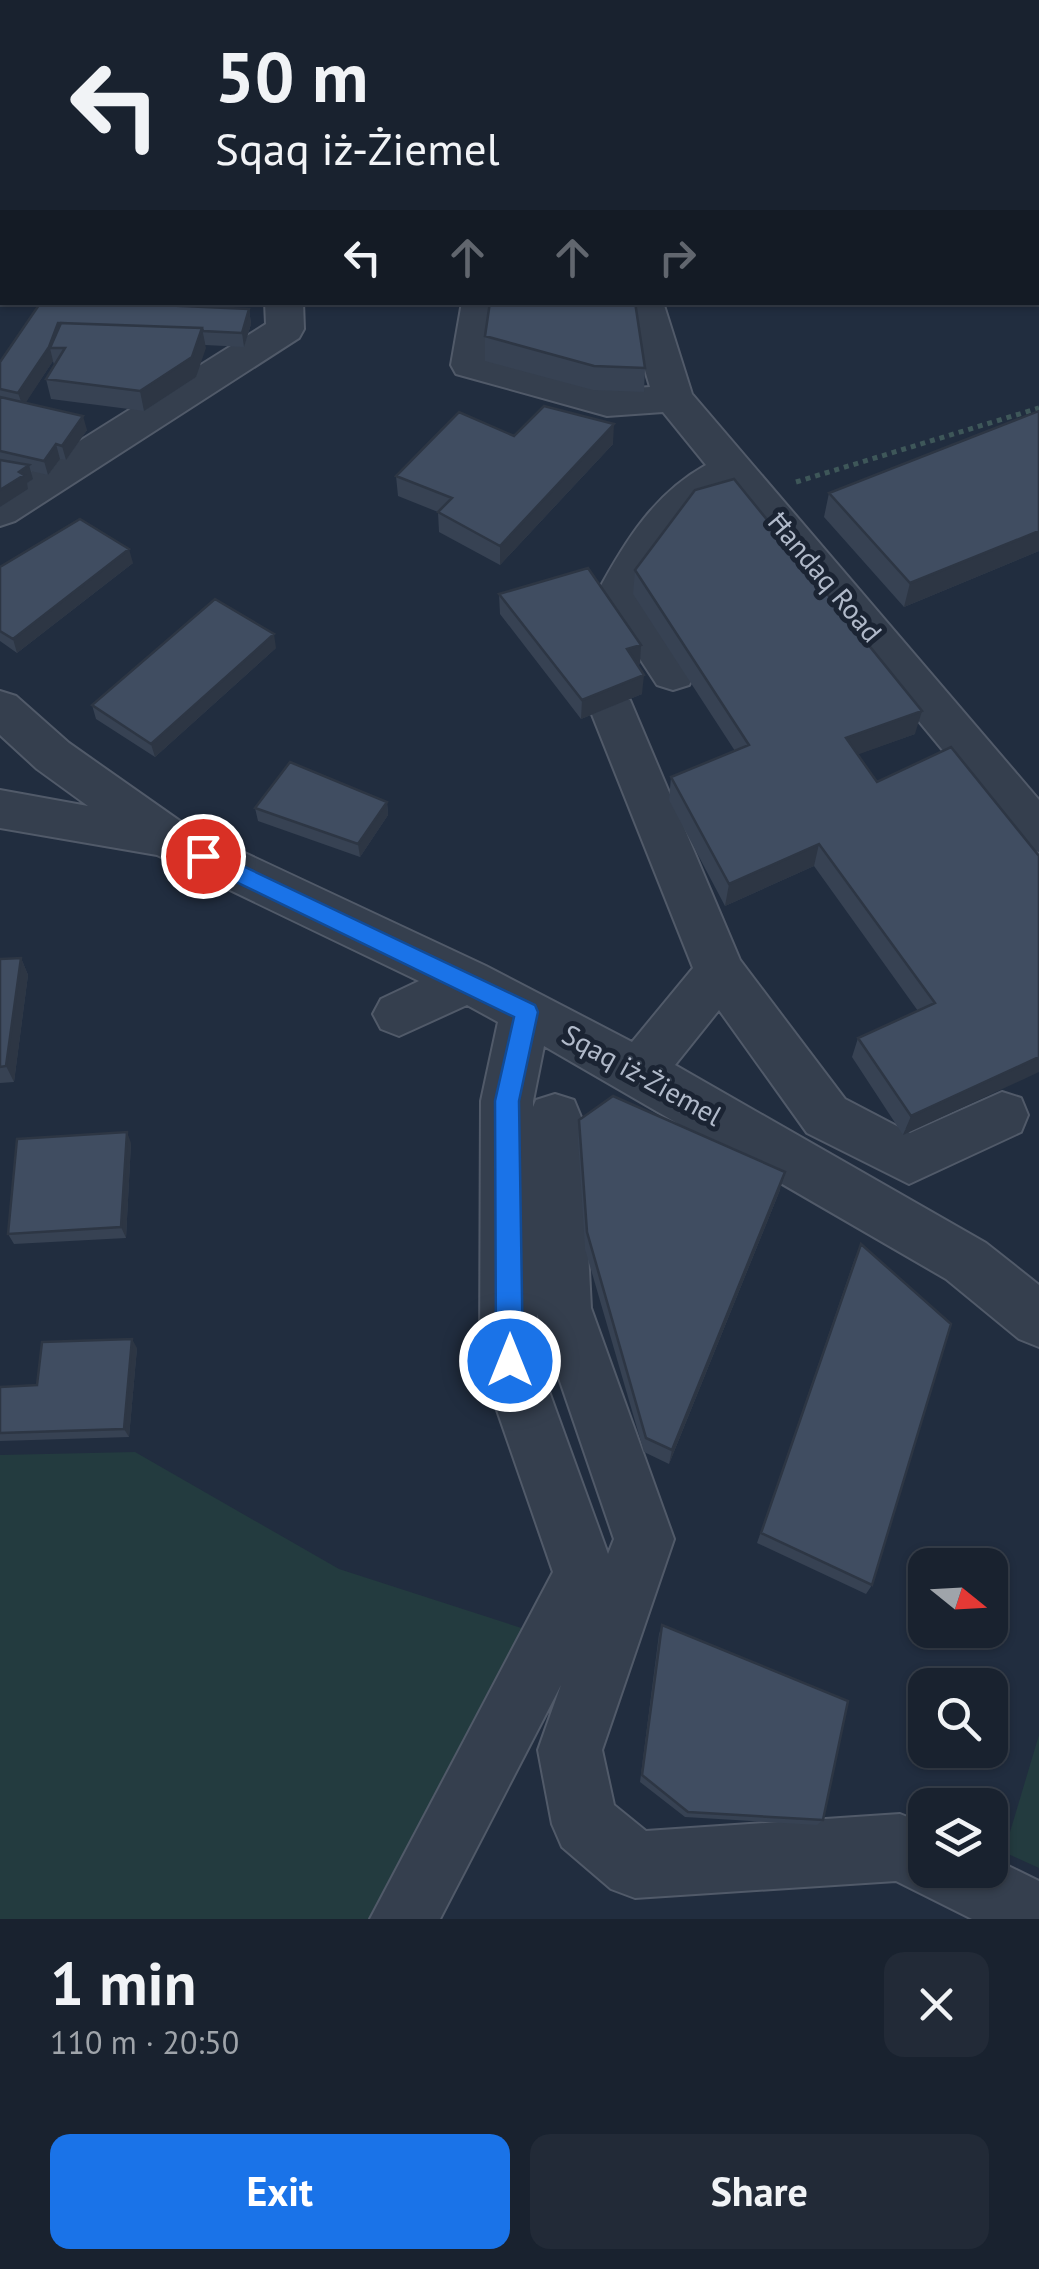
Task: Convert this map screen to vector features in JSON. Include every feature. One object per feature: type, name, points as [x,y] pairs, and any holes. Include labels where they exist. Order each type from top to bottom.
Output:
[{"type":"street","points":[[0,512],[285,329],[284,305]]},
{"type":"street","name":"Ħandaq Road","points":[[645,305],[673,398],[1039,833]]},
{"type":"street","points":[[477,309],[470,365],[607,403],[673,398]]},
{"type":"street","points":[[672,673],[619,593],[645,541],[698,485],[744,481]]},
{"type":"street","points":[[0,708],[53,756],[170,840]]},
{"type":"street","points":[[614,712],[720,972],[826,1116],[909,1160],[1002,1115]]},
{"type":"street","points":[[0,808],[170,840]]},
{"type":"street","name":"Sqaq iż-Żiemel","points":[[170,840],[468,981],[639,1071],[966,1261],[1039,1320]]},
{"type":"street","points":[[639,1071],[720,972]]},
{"type":"street","points":[[399,1014],[468,981]]},
{"type":"street","points":[[404,1919],[585,1576],[510,1361],[507,1101],[526,1012]]},
{"type":"street","points":[[554,1118],[563,1308],[644,1539],[570,1750],[585,1824],[635,1865],[900,1847],[908,1851]]},
{"type":"street","points":[[981,1888],[1039,1917]]},
{"type":"path","points":[[744,481],[1039,408]]},
{"type":"green space","points":[[135,1452],[339,1569],[537,1633],[369,1919],[0,1919],[0,1455]]},
{"type":"green space","points":[[1039,1735],[1039,1868],[1008,1854],[1008,1839]]},
{"type":"building","points":[[39,305],[249,309],[242,333],[58,323],[49,347],[18,393],[0,389],[0,362]]},
{"type":"building","points":[[490,305],[635,305],[645,368],[594,366],[485,336]]},
{"type":"building","points":[[61,323],[202,328],[192,357],[140,391],[46,379],[65,348],[50,348]]},
{"type":"building","points":[[0,397],[83,416],[62,446],[56,444],[44,461],[0,451]]},
{"type":"building","points":[[544,406],[614,424],[500,546],[438,512],[452,498],[396,476],[459,412],[514,436]]},
{"type":"building","points":[[1039,411],[1039,531],[910,583],[829,493]]},
{"type":"building","points":[[0,460],[29,465],[19,472],[24,475],[0,490]]},
{"type":"building","points":[[734,479],[922,711],[846,738],[877,782],[951,747],[1039,856],[1039,1057],[911,1116],[858,1038],[935,1003],[819,844],[729,884],[671,777],[749,745],[635,570],[695,490]]},
{"type":"building","points":[[80,519],[129,549],[13,639],[0,631],[0,567]]},
{"type":"building","points":[[588,568],[641,645],[627,649],[644,675],[582,700],[499,594]]},
{"type":"building","points":[[215,599],[274,634],[151,744],[92,705]]},
{"type":"building","points":[[290,762],[387,802],[358,844],[255,808]]},
{"type":"building","points":[[21,958],[6,1066],[0,1067],[0,959]]},
{"type":"building","points":[[613,1096],[785,1172],[672,1450],[646,1438],[587,1232],[579,1120]]},
{"type":"building","points":[[127,1132],[121,1227],[8,1234],[17,1139]]},
{"type":"building","points":[[861,1244],[951,1324],[872,1585],[761,1533]]},
{"type":"building","points":[[132,1339],[124,1429],[0,1433],[0,1387],[37,1385],[42,1342]]},
{"type":"building","points":[[662,1625],[848,1701],[823,1820],[688,1812],[642,1775]]},
{"type":"route","points":[[203,856],[526,1012],[507,1101],[510,1361]]}]
